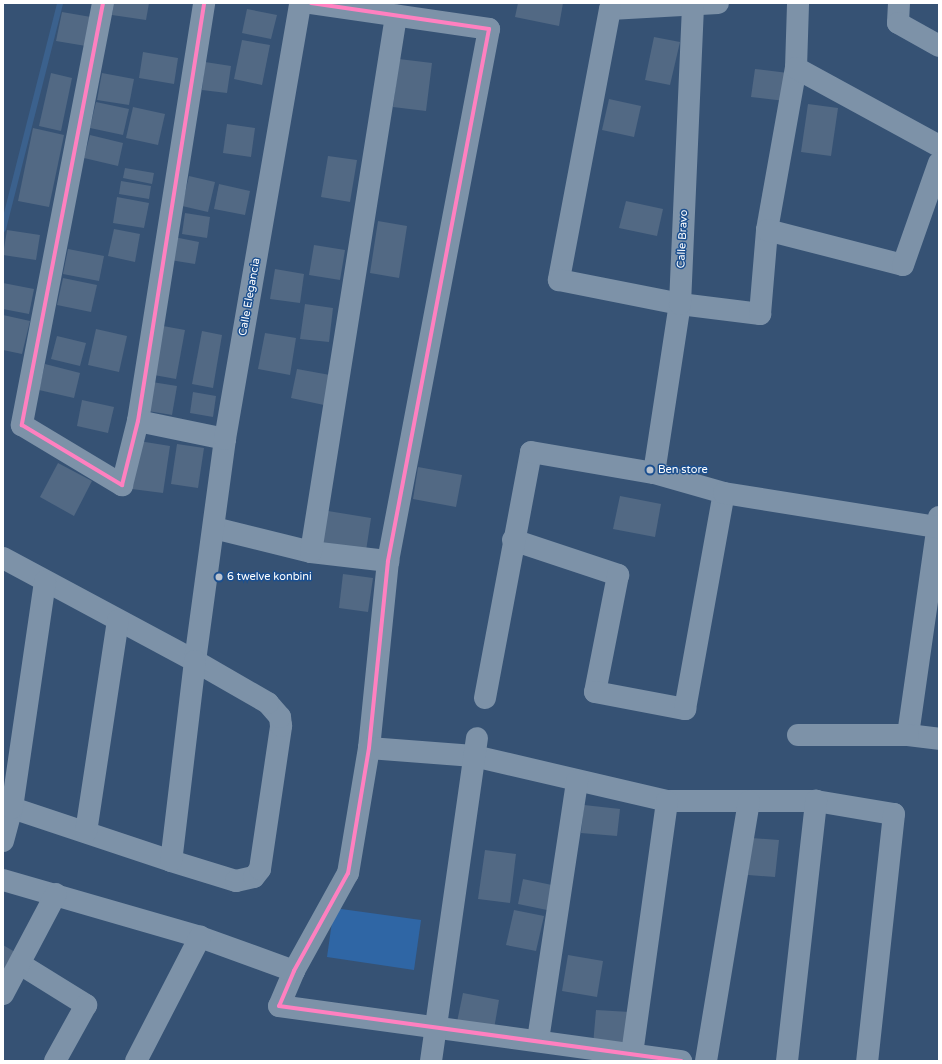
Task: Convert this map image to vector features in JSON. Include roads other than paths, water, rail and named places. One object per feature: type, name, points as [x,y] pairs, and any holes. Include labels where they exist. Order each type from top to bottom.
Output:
[{"type":"street","points":[[103,3],[22,425],[122,485],[138,421],[204,3]]},
{"type":"street","name":"Calle Elegancia","points":[[171,861],[203,593],[214,528],[225,439],[300,3]]},
{"type":"street","points":[[311,3],[489,29],[388,561],[369,748],[348,873],[294,971],[279,1006],[538,1040],[681,1061]]},
{"type":"street","points":[[718,3],[610,9],[559,280],[680,304],[760,314],[767,230],[796,68],[798,3]]},
{"type":"street","points":[[899,3],[898,23],[939,46]]},
{"type":"street","name":"Calle Bravo","points":[[654,473],[680,304],[693,4]]},
{"type":"street","points":[[311,552],[396,16]]},
{"type":"street","points":[[796,68],[939,146]]},
{"type":"street","points":[[767,230],[903,265],[939,163]]},
{"type":"street","points":[[138,421],[225,439]]},
{"type":"street","points":[[485,698],[513,540],[531,452],[654,473],[724,493],[938,522],[908,735]]},
{"type":"street","points":[[513,540],[618,575],[595,692],[685,709],[724,493]]},
{"type":"street","points":[[214,528],[311,552],[388,561]]},
{"type":"street","points":[[3,558],[195,661],[268,703],[280,717],[281,726],[260,869],[254,877],[236,881],[7,807]]},
{"type":"street","points":[[3,841],[7,807],[45,581]]},
{"type":"street","points":[[86,832],[118,620]]},
{"type":"street","points":[[798,735],[908,735],[939,739]]},
{"type":"street","points":[[369,748],[475,747],[577,781],[667,801],[816,801],[894,814],[867,1061]]},
{"type":"street","points":[[431,1061],[434,1027],[475,747]]},
{"type":"street","points":[[538,1040],[577,781]]},
{"type":"street","points":[[632,1054],[667,801]]},
{"type":"street","points":[[787,1061],[816,801]]},
{"type":"street","points":[[706,1061],[749,802]]},
{"type":"street","points":[[3,880],[56,894],[200,937],[294,971]]},
{"type":"street","points":[[3,994],[56,894]]},
{"type":"street","points":[[136,1061],[200,937]]},
{"type":"street","points":[[20,964],[86,1005],[55,1061]]},
{"type":"waterway","points":[[3,229],[60,3]]},
{"type":"place","name":"Ben store","points":[[650,470]]},
{"type":"place","name":"6 twelve konbini","points":[[219,577]]}]
